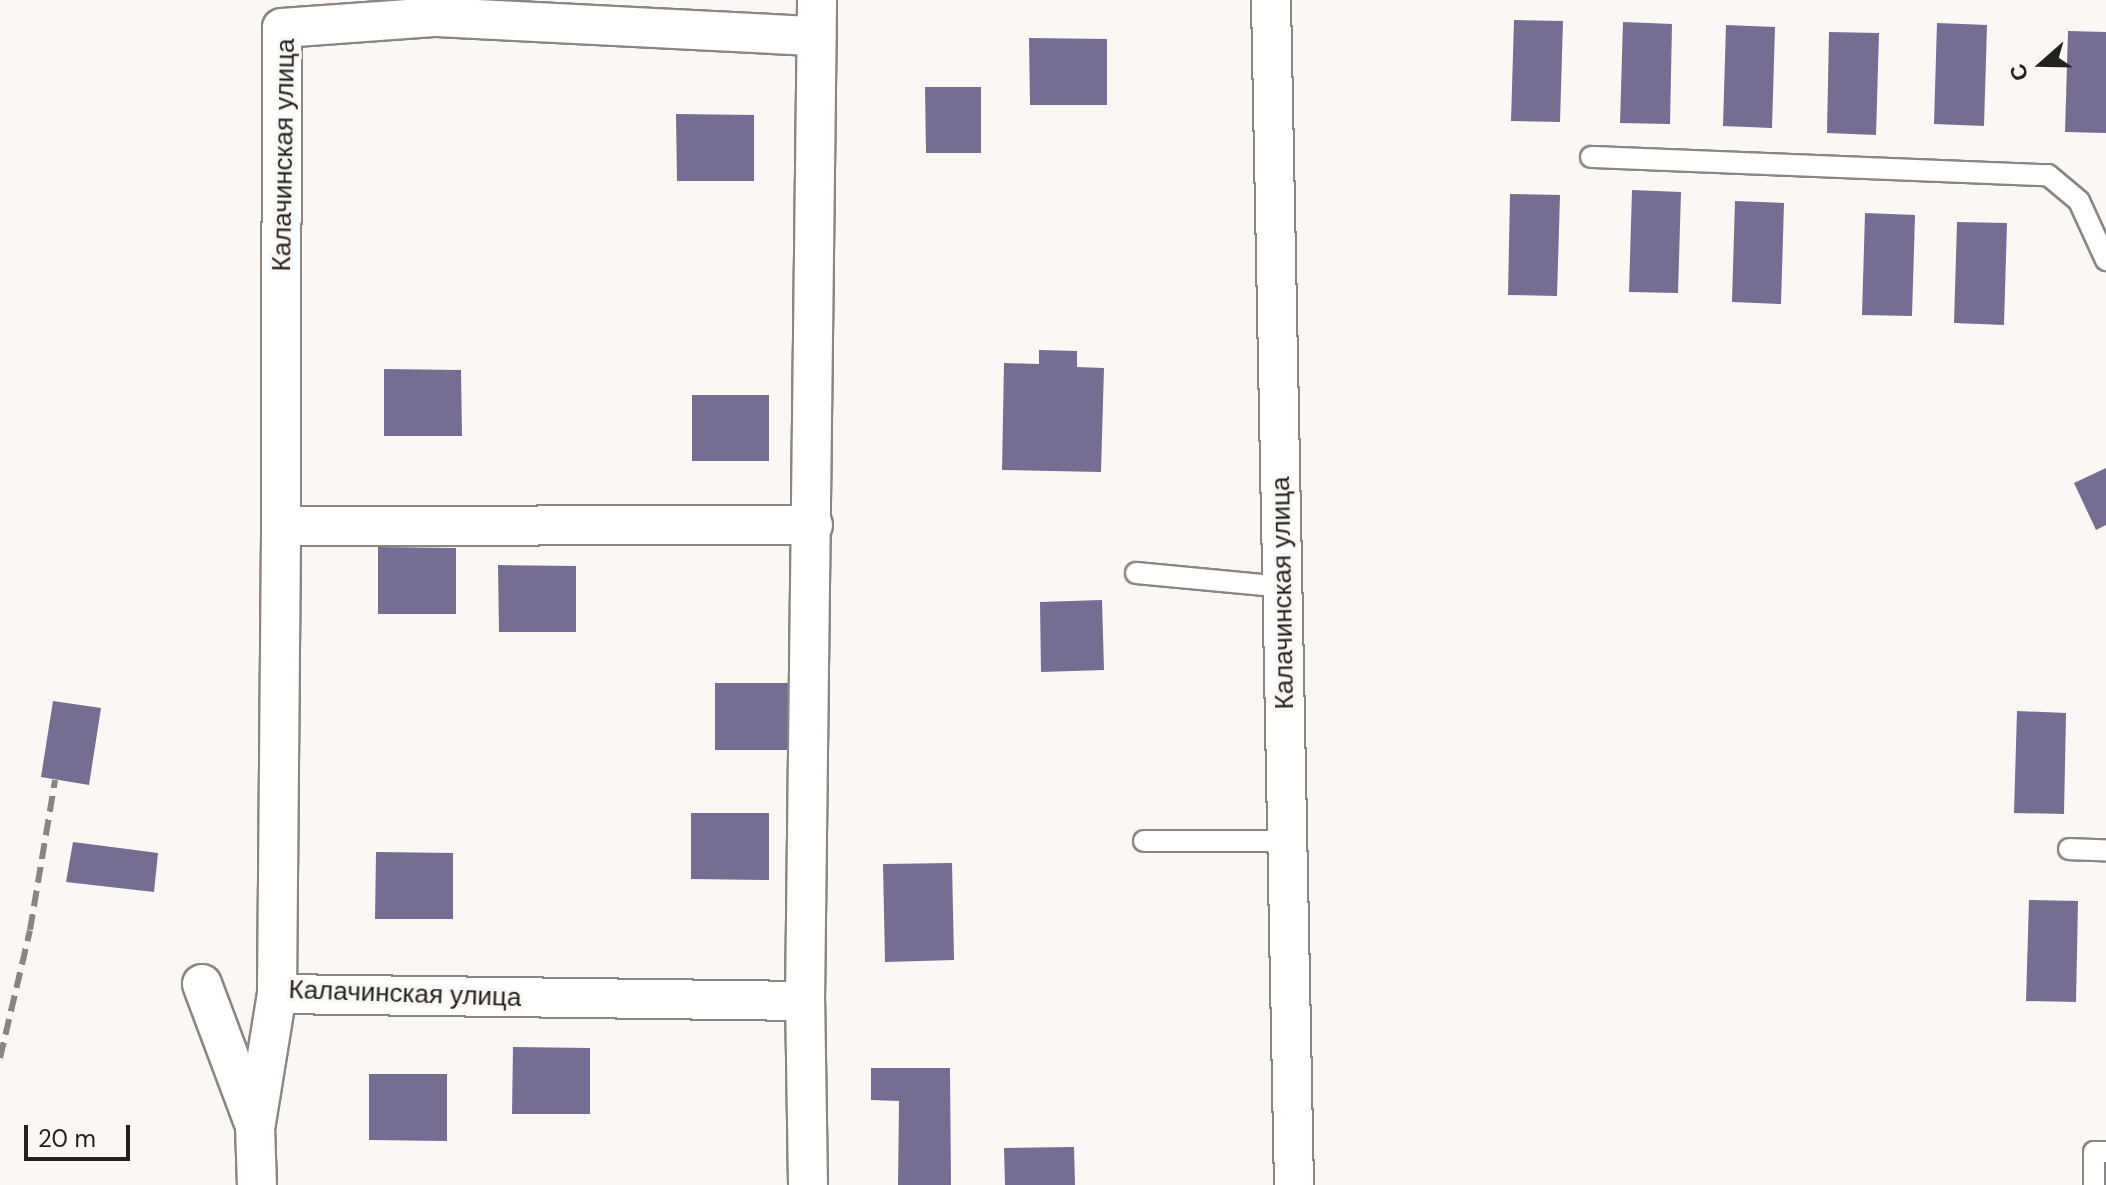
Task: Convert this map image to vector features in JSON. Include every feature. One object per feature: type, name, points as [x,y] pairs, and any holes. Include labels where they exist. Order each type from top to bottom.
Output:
[{"type":"street","name":"Калачинская улица","points":[[1271,0],[1294,1185]]},
{"type":"street","name":"Калачинская улица","points":[[805,1001],[277,994],[282,28],[324,12],[438,8],[817,18],[805,1001],[808,1185]]},
{"type":"street","points":[[281,526],[813,525]]},
{"type":"street","points":[[202,984],[255,1126]]},
{"type":"street","points":[[257,1185],[255,1126],[277,994]]},
{"type":"lane","points":[[1591,157],[2048,175],[2079,201],[2106,260]]},
{"type":"lane","points":[[1136,573],[1283,587]]},
{"type":"lane","points":[[1144,841],[1287,841]]},
{"type":"lane","points":[[2069,849],[2106,850]]},
{"type":"lane","points":[[2094,1185],[2094,1152],[2106,1152]]},
{"type":"building","points":[[1514,20],[1563,21],[1560,122],[1511,121]]},
{"type":"building","points":[[1623,22],[1672,24],[1670,124],[1620,123]]},
{"type":"building","points":[[1937,23],[1987,25],[1984,126],[1934,124]]},
{"type":"building","points":[[1726,25],[1775,27],[1772,128],[1723,126]]},
{"type":"building","points":[[2068,31],[2106,32],[2106,133],[2065,132]]},
{"type":"building","points":[[1829,32],[1879,33],[1876,135],[1827,133]]},
{"type":"building","points":[[1029,38],[1107,39],[1107,105],[1030,105]]},
{"type":"building","points":[[925,87],[981,87],[981,153],[926,153]]},
{"type":"building","points":[[676,114],[754,115],[754,181],[677,181]]},
{"type":"building","points":[[1632,190],[1681,192],[1678,293],[1629,292]]},
{"type":"building","points":[[1510,194],[1560,195],[1557,296],[1508,295]]},
{"type":"building","points":[[1735,201],[1784,203],[1781,304],[1732,302]]},
{"type":"building","points":[[1865,213],[1915,215],[1912,316],[1862,315]]},
{"type":"building","points":[[1957,222],[2007,223],[2004,325],[1954,323]]},
{"type":"building","points":[[1039,350],[1077,351],[1077,367],[1104,368],[1101,472],[1002,470],[1004,363],[1039,364]]},
{"type":"building","points":[[384,369],[461,370],[462,436],[384,436]]},
{"type":"building","points":[[692,395],[769,395],[769,461],[692,461]]},
{"type":"building","points":[[2106,468],[2106,525],[2096,530],[2074,483]]},
{"type":"building","points":[[378,547],[456,548],[456,614],[378,614]]},
{"type":"building","points":[[498,565],[576,566],[576,632],[499,632]]},
{"type":"building","points":[[1102,600],[1104,670],[1041,672],[1040,602]]},
{"type":"building","points":[[715,683],[792,683],[792,750],[715,750]]},
{"type":"building","points":[[53,701],[101,708],[89,785],[41,777]]},
{"type":"building","points":[[2017,711],[2066,713],[2064,814],[2014,813]]},
{"type":"building","points":[[691,813],[769,813],[769,880],[691,879]]},
{"type":"building","points":[[73,842],[158,853],[154,892],[66,882]]},
{"type":"building","points":[[376,852],[453,853],[453,919],[375,919]]},
{"type":"building","points":[[952,863],[954,960],[885,962],[883,864]]},
{"type":"building","points":[[2029,900],[2078,901],[2076,1002],[2026,1001]]},
{"type":"building","points":[[513,1047],[590,1048],[590,1114],[512,1114]]},
{"type":"building","points":[[871,1068],[950,1068],[951,1185],[898,1185],[899,1101],[871,1100]]},
{"type":"building","points":[[369,1074],[447,1074],[447,1141],[369,1140]]},
{"type":"building","points":[[1074,1147],[1075,1185],[1005,1185],[1004,1148]]},
{"type":"railway","points":[[0,1058],[30,930],[55,780]]}]
